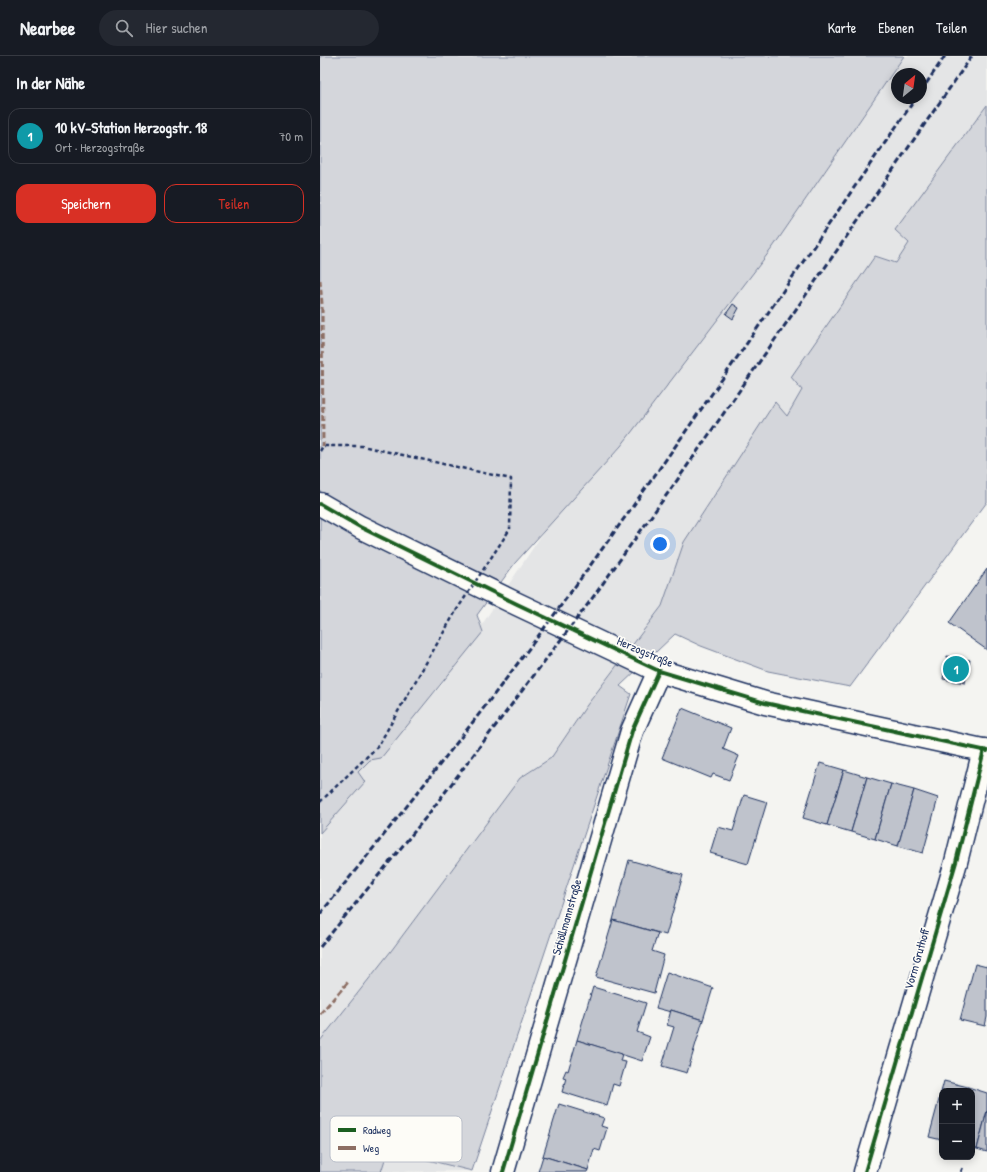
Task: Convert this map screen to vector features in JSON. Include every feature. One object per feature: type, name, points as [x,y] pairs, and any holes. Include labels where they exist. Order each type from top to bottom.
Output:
[{"type":"street","name":"Herzogstraße","points":[[320,504],[360,527],[517,604],[659,671],[765,703],[986,751]]},
{"type":"street","name":"Schöllmannstraße","points":[[503,1172],[632,731],[659,671]]},
{"type":"street","name":"Vorm Gruthoff","points":[[865,1172],[956,862],[986,751]]},
{"type":"path","points":[[320,451],[323,446],[362,446],[511,479],[510,529],[456,611],[378,746],[320,802]]},
{"type":"path","points":[[961,1172],[963,1167]]},
{"type":"shaded area","points":[[320,56],[904,56],[896,68],[891,68],[891,75],[773,247],[621,446],[515,563],[477,615],[483,632],[381,758],[370,760],[358,772],[365,782],[320,833]]},
{"type":"shaded area","points":[[904,56],[987,56],[987,132],[662,606],[587,705],[551,758],[520,778],[320,1083],[320,808],[441,686],[579,479],[740,262],[773,247],[891,75],[891,104],[927,104],[927,68],[896,68]]},
{"type":"shaded area","points":[[987,105],[987,502],[850,687],[768,671],[701,646],[675,634],[620,686],[631,694],[472,1171],[436,1162],[462,1162],[462,1116],[330,1116],[330,1162],[384,1162],[381,1172],[320,1172],[320,1041],[391,951],[520,778],[551,758],[587,705],[662,606],[684,542],[695,525],[775,402],[787,416],[802,390],[791,377],[875,256],[896,263],[909,243],[895,230]]},
{"type":"shaded area","points":[[384,1162],[436,1162],[472,1171],[381,1172]]},
{"type":"building","points":[[733,304],[739,308],[733,319],[726,314]]},
{"type":"building","points":[[987,569],[987,650],[949,623]]},
{"type":"building","points":[[947,656],[970,660],[965,683],[943,679]]},
{"type":"building","points":[[682,708],[731,728],[723,749],[739,756],[729,780],[713,774],[711,778],[662,758]]},
{"type":"building","points":[[820,763],[844,770],[827,825],[803,818]]},
{"type":"building","points":[[844,770],[867,777],[851,832],[827,825]]},
{"type":"building","points":[[867,777],[891,784],[875,839],[851,832]]},
{"type":"building","points":[[891,784],[914,790],[898,846],[875,839]]},
{"type":"building","points":[[914,790],[938,798],[923,853],[898,846]]},
{"type":"building","points":[[744,795],[767,802],[748,864],[710,853],[718,827],[733,831]]},
{"type":"building","points":[[629,860],[683,875],[666,935],[613,920]]},
{"type":"building","points":[[613,920],[658,933],[652,951],[664,955],[654,993],[596,977]]},
{"type":"building","points":[[975,964],[987,967],[987,1017],[985,1026],[960,1020]]},
{"type":"building","points":[[667,972],[713,988],[703,1020],[671,1010],[671,1012],[656,1008]]},
{"type":"building","points":[[593,987],[646,1003],[637,1032],[650,1037],[642,1061],[577,1040]]},
{"type":"building","points":[[671,1010],[703,1020],[687,1073],[662,1066],[674,1027],[667,1025]]},
{"type":"building","points":[[577,1040],[622,1054],[620,1061],[626,1062],[619,1086],[613,1084],[607,1106],[562,1092],[566,1078],[563,1077],[566,1070],[568,1071]]},
{"type":"building","points":[[944,1081],[968,1087],[968,1088],[942,1088]]},
{"type":"building","points":[[975,1089],[987,1093],[987,1111],[977,1149],[975,1149]]},
{"type":"building","points":[[939,1100],[939,1139],[929,1137]]},
{"type":"building","points":[[559,1104],[604,1118],[601,1126],[607,1128],[600,1151],[594,1149],[588,1170],[543,1156]]},
{"type":"building","points":[[987,1111],[987,1152],[977,1149]]},
{"type":"building","points":[[543,1156],[588,1170],[587,1172],[538,1172]]},
{"type":"railway","points":[[927,82],[945,56]]},
{"type":"railway","points":[[320,947],[427,816],[591,600],[678,479],[972,56]]},
{"type":"railway","points":[[320,914],[449,753],[512,672],[573,589],[703,406],[912,104]]},
{"type":"marked path","points":[[320,280],[322,304],[323,446]]},
{"type":"marked path","points":[[320,1014],[348,982]]},
{"type":"cycle path","points":[[320,504],[360,527],[517,604],[659,671],[765,703],[987,751]]},
{"type":"cycle path","points":[[503,1172],[632,731],[659,671]]},
{"type":"cycle path","points":[[865,1172],[956,862],[984,750]]},
{"type":"place","name":"10 kV-Station Herzogstr. 18","points":[[956,669]]}]
